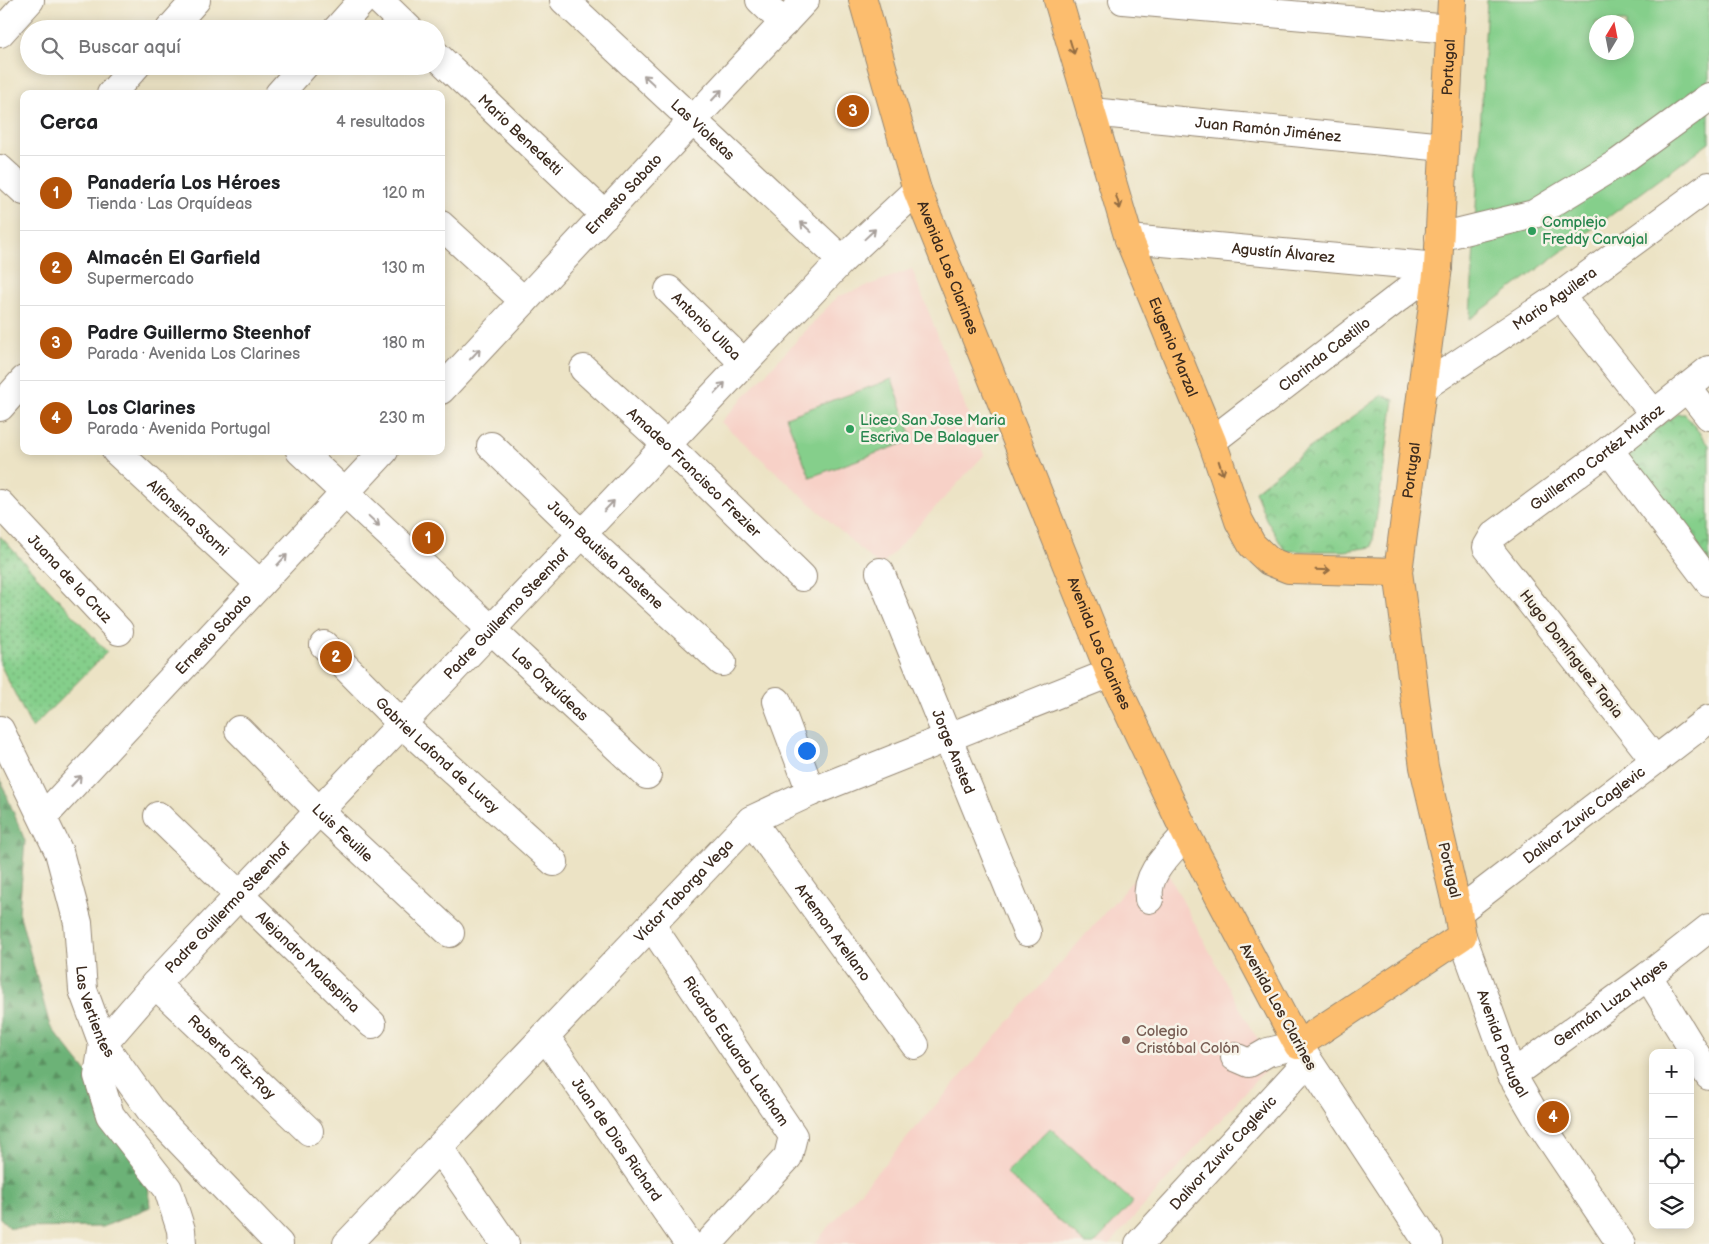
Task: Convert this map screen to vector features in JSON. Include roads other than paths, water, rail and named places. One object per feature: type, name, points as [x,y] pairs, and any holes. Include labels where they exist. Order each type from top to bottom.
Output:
[{"type":"main road","name":"Avenida Los Clarines","points":[[863,0],[917,190],[1110,673],[1186,834],[1302,1054]]},
{"type":"main road","name":"Eugenio Marzal","points":[[1058,0],[1129,239],[1212,441],[1239,521],[1252,545],[1269,561],[1289,569],[1398,572]]},
{"type":"main road","name":"Portugal","points":[[1452,0],[1438,267],[1398,572],[1424,767],[1460,924]]},
{"type":"main road","name":"Dalivor Zuvic Caglevic","points":[[1302,1054],[1460,924]]},
{"type":"street","points":[[0,33],[30,0]]},
{"type":"street","points":[[178,20],[196,0]]},
{"type":"street","points":[[345,20],[363,0]]},
{"type":"street","points":[[378,0],[399,20]]},
{"type":"street","name":"Las Violetas","points":[[564,0],[842,260]]},
{"type":"street","points":[[760,0],[784,23]]},
{"type":"street","name":"Ernesto Sabato","points":[[445,386],[806,0]]},
{"type":"street","points":[[1123,0],[1450,29]]},
{"type":"street","name":"Mario Benedetti","points":[[445,64],[605,215]]},
{"type":"street","points":[[115,90],[128,75]]},
{"type":"street","points":[[1439,237],[1534,214],[1618,164],[1709,97]]},
{"type":"street","name":"Juan Ramón Jiménez","points":[[1091,112],[1444,147]]},
{"type":"street","points":[[0,169],[20,187]]},
{"type":"street","name":"Mario Aguilera","points":[[1422,388],[1560,296],[1709,186]]},
{"type":"street","name":"Padre Guillermo Steenhof","points":[[103,1044],[155,984],[842,260],[917,190]]},
{"type":"street","points":[[445,229],[524,301]]},
{"type":"street","name":"Agustín Álvarez","points":[[1129,239],[1438,267]]},
{"type":"street","name":"Clorinda Castillo","points":[[1212,441],[1438,267]]},
{"type":"street","name":"Antonio Ulloa","points":[[669,290],[744,363]]},
{"type":"street","points":[[1560,296],[1654,414]]},
{"type":"street","name":"Amadeo Francisco Frezier","points":[[584,369],[666,445],[802,577]]},
{"type":"street","name":"Guillermo Cortéz Muñoz","points":[[1487,547],[1494,536],[1609,450],[1709,370]]},
{"type":"street","points":[[0,407],[20,384]]},
{"type":"street","points":[[1687,388],[1709,416]]},
{"type":"street","name":"Juan Bautista Pastene","points":[[491,446],[582,534],[722,662]]},
{"type":"street","points":[[1609,450],[1709,582]]},
{"type":"street","name":"Alfonsina Storni","points":[[120,455],[260,584]]},
{"type":"street","name":"Las Orquídeas","points":[[304,455],[647,776]]},
{"type":"street","name":"Ernesto Sabato","points":[[43,817],[380,455]]},
{"type":"street","name":"Juana de la Cruz","points":[[0,504],[119,631]]},
{"type":"street","name":"Hugo Domínguez Tapia","points":[[1487,547],[1655,760]]},
{"type":"street","name":"Jorge Ansted","points":[[880,572],[949,737],[1027,932]]},
{"type":"street","name":"Gabriel Lafond de Lurcy","points":[[324,645],[402,724],[554,862]]},
{"type":"street","name":"Víctor Taborga Vega","points":[[347,1244],[750,820],[811,792],[1110,673]]},
{"type":"street","points":[[777,701],[811,792]]},
{"type":"street","name":"Dalivor Zuvic Caglevic","points":[[1460,924],[1655,760],[1709,719]]},
{"type":"street","name":"Las Vertientes","points":[[0,730],[59,852],[78,923],[83,990],[103,1044],[152,1111],[279,1244]]},
{"type":"street","name":"Luis Feuille","points":[[239,730],[319,811],[450,933]]},
{"type":"street","name":"Alejandro Malaspina","points":[[158,816],[238,896],[372,1024]]},
{"type":"street","name":"Artemon Arellano","points":[[750,820],[915,1045]]},
{"type":"street","points":[[1149,899],[1147,888],[1150,878],[1186,834]]},
{"type":"street","name":"Avenida Portugal","points":[[1460,924],[1512,1075],[1540,1123],[1621,1244]]},
{"type":"street","name":"Ricardo Eduardo Latcham","points":[[651,925],[793,1136],[788,1157],[708,1244]]},
{"type":"street","name":"Germán Luza Hayes","points":[[1512,1075],[1648,976],[1709,928]]},
{"type":"street","points":[[1648,976],[1709,1076]]},
{"type":"street","name":"Roberto Fitz-Roy","points":[[155,984],[309,1131]]},
{"type":"street","name":"Juan de Dios Richard","points":[[545,1036],[689,1244]]},
{"type":"street","points":[[103,1044],[98,1076],[110,1115],[168,1189],[181,1230],[182,1244]]},
{"type":"street","points":[[1235,1057],[1241,1062],[1249,1064],[1268,1052],[1302,1054]]},
{"type":"street","name":"Dalivor Zuvic Caglevic","points":[[1140,1244],[1302,1054]]},
{"type":"street","name":"Avenida Los Clarines","points":[[1302,1054],[1426,1243]]},
{"type":"street","points":[[439,1148],[505,1244]]},
{"type":"place","name":"Padre Guillermo Steenhof","points":[[853,111]]},
{"type":"place","name":"Complejo Freddy Carvajal","points":[[1532,231]]},
{"type":"place","name":"Liceo San Jose Maria Escriva De Balaguer","points":[[850,429]]},
{"type":"place","name":"Panadería Los Héroes","points":[[428,538]]},
{"type":"place","name":"Almacén El Garfield","points":[[336,657]]},
{"type":"place","name":"Colegio Cristóbal Colón","points":[[1126,1040]]},
{"type":"place","name":"Los Clarines","points":[[1553,1117]]}]
